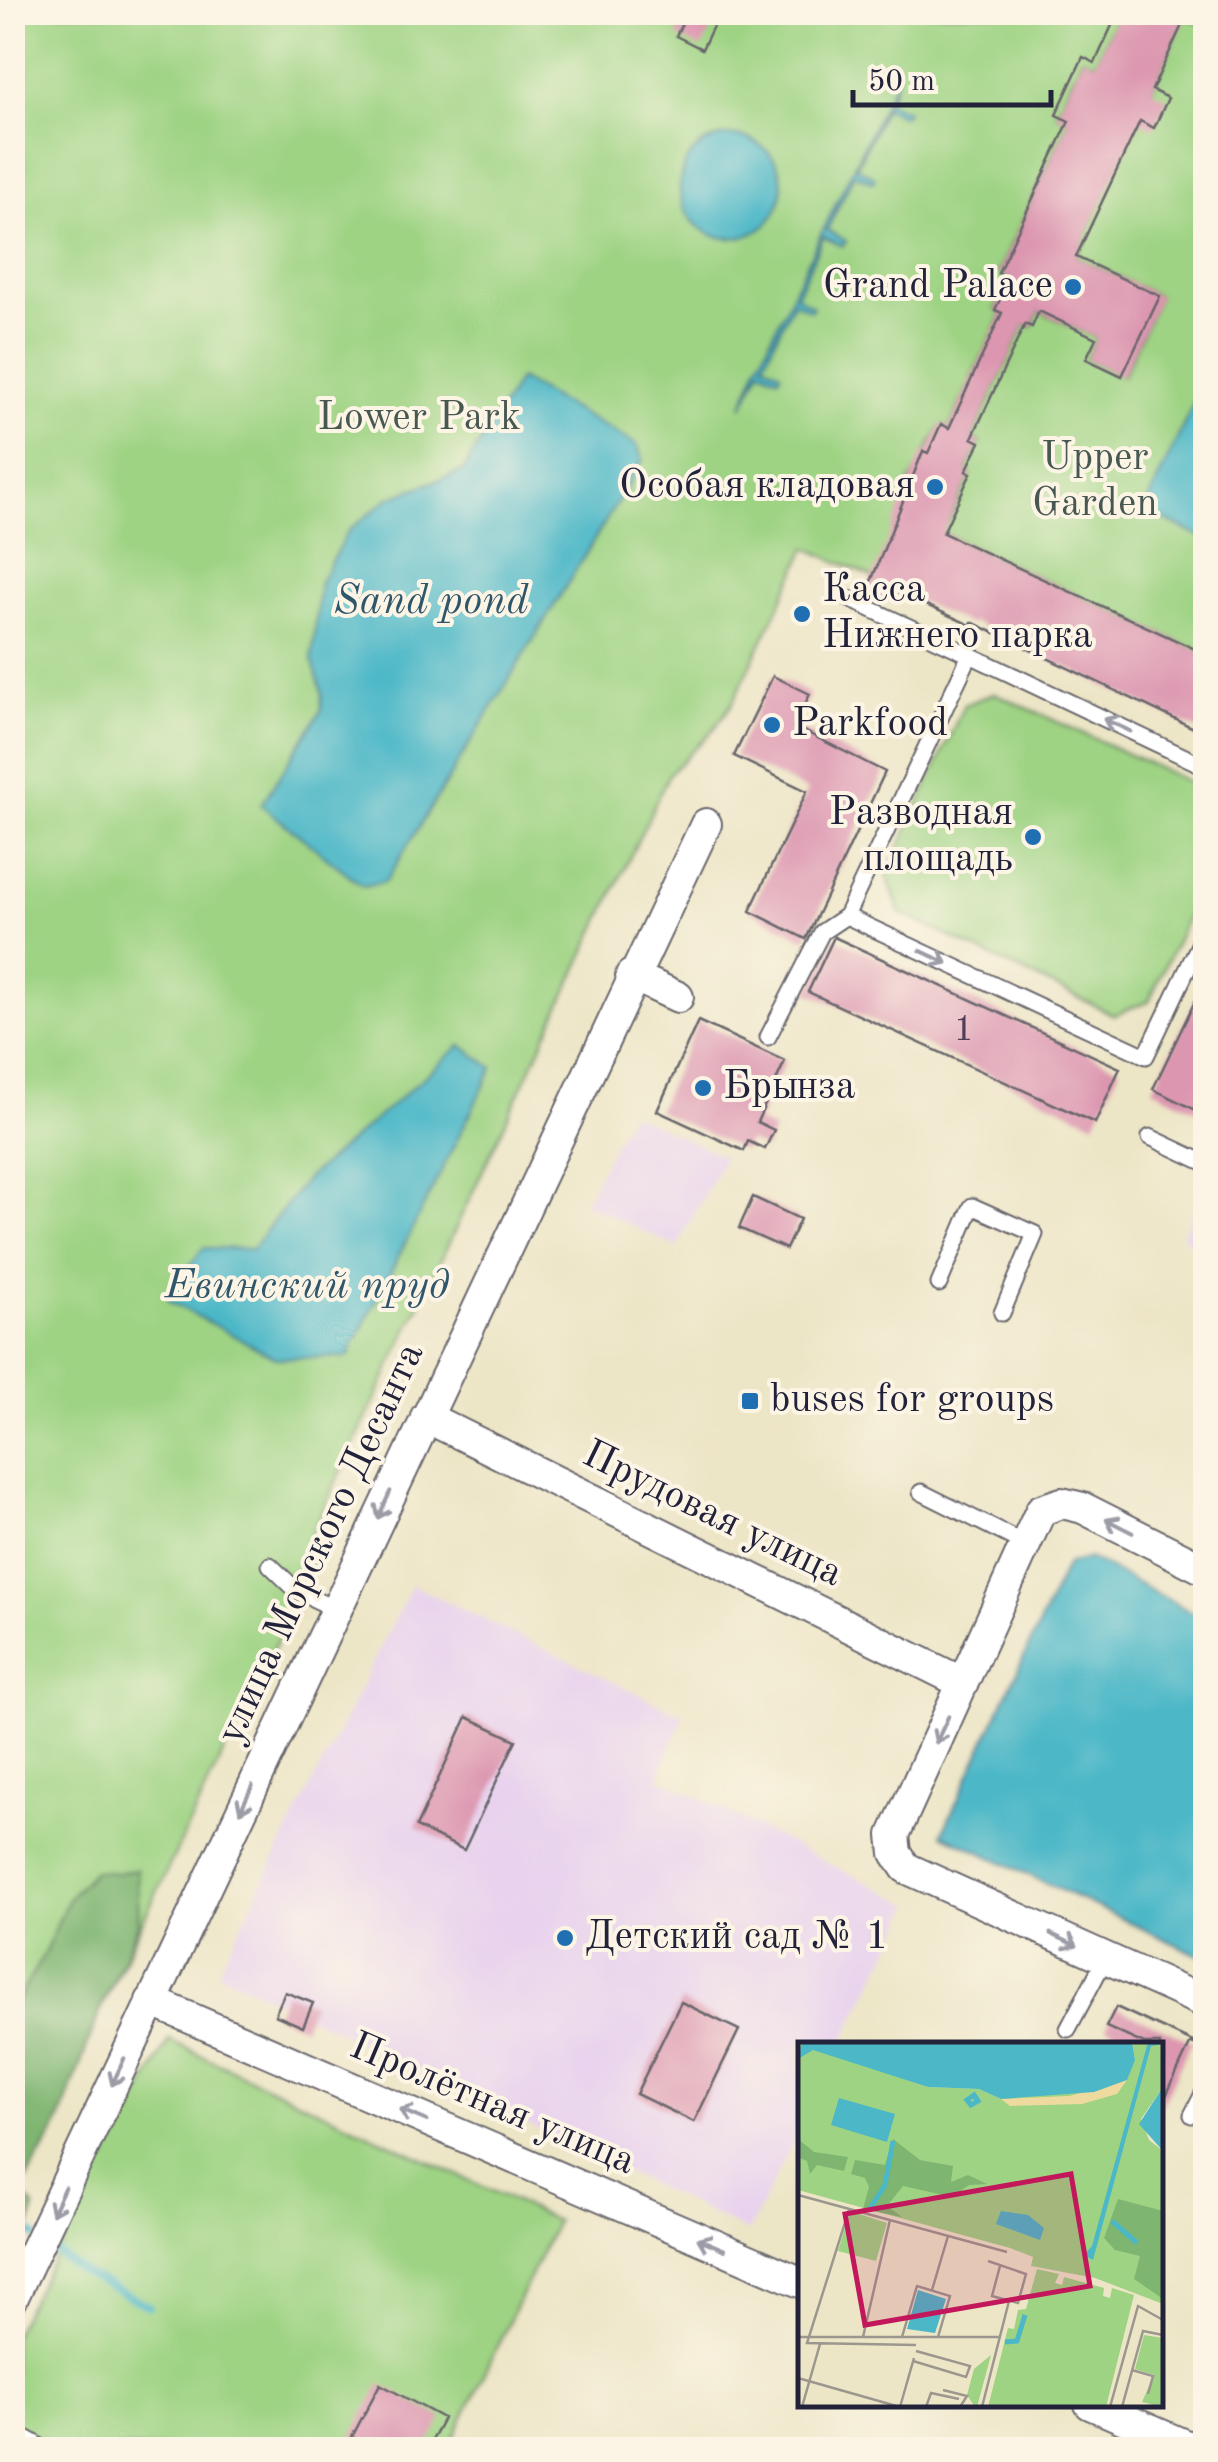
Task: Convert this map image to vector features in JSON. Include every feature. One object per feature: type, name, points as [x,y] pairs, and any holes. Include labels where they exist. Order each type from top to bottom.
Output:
[{"type":"street","name":"улица Морского Десанта","points":[[12,2299],[631,976],[706,824]]},
{"type":"street","points":[[631,976],[678,997]]},
{"type":"street","name":"Прудовая улица","points":[[426,1417],[964,1683]]},
{"type":"street","points":[[1206,1570],[1083,1508],[1062,1503],[1041,1510],[894,1835],[896,1853],[906,1868],[1206,2003]]},
{"type":"street","name":"Пролётная улица","points":[[151,2001],[798,2281]]},
{"type":"street","points":[[1097,2407],[1196,2450]]},
{"type":"street","points":[[12,2440],[32,2450]]},
{"type":"lane","points":[[848,599],[1206,766]]},
{"type":"lane","points":[[768,1037],[822,932],[846,916],[970,655]]},
{"type":"lane","points":[[846,916],[1146,1056],[1206,930]]},
{"type":"lane","points":[[1150,1138],[1203,1162],[1206,1158]]},
{"type":"lane","points":[[939,1284],[972,1206],[1035,1234],[1002,1312]]},
{"type":"lane","points":[[920,1492],[1025,1544]]},
{"type":"lane","points":[[270,1565],[297,1591],[335,1609]]},
{"type":"lane","points":[[1068,2029],[1105,1958]]},
{"type":"lane","points":[[1192,2115],[1206,2088]]},
{"type":"shaded area","points":[[630,1113],[724,1157],[677,1247],[584,1203]]},
{"type":"shaded area","points":[[1205,1187],[1205,1252],[1182,1236]]},
{"type":"shaded area","name":"Детский сад № 1","points":[[412,1585],[684,1716],[658,1777],[912,1905],[843,2042],[798,2042],[798,2132],[748,2232],[218,1972]]},
{"type":"green space","name":"Lower Park","points":[[13,13],[1118,13],[1095,63],[1082,57],[1056,114],[1069,121],[998,272],[1010,278],[995,309],[1002,313],[949,428],[941,425],[901,499],[905,502],[901,590],[807,548],[732,704],[714,729],[669,774],[311,1536],[324,1543],[13,2192]]},
{"type":"green space","name":"Upper Garden","points":[[1205,16],[1205,654],[939,531],[949,521],[971,474],[966,471],[980,442],[972,438],[1025,324],[1032,327],[1039,311],[1096,338],[1086,359],[1123,376],[1159,296],[1076,257],[1185,17],[1201,24]]},
{"type":"green space","name":"Разводная площадь","points":[[994,693],[1205,789],[1205,878],[1149,1001],[1114,1015],[900,913],[887,875],[964,705]]},
{"type":"green space","points":[[137,1869],[139,1923],[101,2008],[57,2128],[20,2190],[34,2207],[27,2235],[13,2260],[13,2008],[46,1950],[68,1899],[94,1871],[118,1873]]},
{"type":"green space","points":[[169,2040],[556,2221],[449,2449],[61,2449],[13,2424],[12,2336]]},
{"type":"water","points":[[898,75],[888,102],[906,111],[903,116],[885,108],[856,167],[875,177],[873,182],[854,174],[827,230],[846,241],[843,246],[823,237],[796,296],[813,306],[811,310],[793,302],[764,363],[781,372],[779,377],[761,369],[742,407],[759,363]]},
{"type":"water","points":[[731,136],[751,139],[774,158],[782,187],[779,207],[760,230],[731,238],[711,235],[688,216],[680,187],[683,167],[702,144]]},
{"type":"water","name":"Sand pond","points":[[519,379],[637,445],[643,460],[386,881],[363,886],[261,805],[321,711],[322,693],[312,659],[320,582],[348,531],[389,498],[463,471]]},
{"type":"water","points":[[1205,379],[1206,539],[1148,512],[1146,506]]},
{"type":"water","name":"Евинский пруд","points":[[461,1045],[493,1068],[348,1357],[276,1358],[169,1301],[167,1296],[203,1248],[252,1249],[306,1179]]},
{"type":"water","points":[[1089,1558],[1205,1619],[1205,1958],[942,1834],[1067,1564]]},
{"type":"building","points":[[687,12],[713,12],[709,20],[715,22],[702,49],[676,36]]},
{"type":"building","name":"Grand Palace","points":[[1118,12],[1188,12],[1152,90],[1168,98],[1154,128],[1140,121],[1076,257],[1160,296],[1122,376],[1086,359],[1096,338],[1039,311],[1032,327],[1025,324],[972,438],[980,442],[966,471],[971,473],[943,533],[1206,654],[1206,734],[972,622],[970,625],[891,589],[884,603],[866,594],[923,451],[928,453],[941,424],[949,428],[1002,313],[995,310],[1010,278],[998,273],[1069,121],[1056,115],[1083,57],[1095,63]]},
{"type":"building","points":[[773,676],[810,694],[794,726],[885,772],[806,939],[750,911],[807,791],[734,756]]},
{"type":"building","points":[[834,937],[1120,1068],[1095,1123],[808,992]]},
{"type":"building","points":[[1206,978],[1206,1115],[1153,1089]]},
{"type":"building","name":"Брынза","points":[[698,1021],[785,1061],[757,1122],[774,1130],[765,1149],[748,1141],[744,1151],[657,1111]]},
{"type":"building","points":[[753,1197],[800,1219],[786,1249],[739,1228]]},
{"type":"building","points":[[467,1717],[516,1740],[464,1850],[416,1827]]},
{"type":"building","points":[[285,1992],[313,2003],[303,2027],[275,2015]]},
{"type":"building","points":[[681,2002],[739,2030],[694,2122],[636,2094]]},
{"type":"building","points":[[1116,2007],[1197,2044],[1190,2044],[1163,2102],[1163,2042],[1140,2042],[1106,2027]]},
{"type":"building","points":[[380,2384],[443,2418],[426,2450],[376,2450],[352,2437]]},
{"type":"waterway","points":[[12,2219],[35,2236]]},
{"type":"waterway","points":[[46,2245],[82,2272],[149,2306]]},
{"type":"place","name":"Grand Palace","points":[[1073,287]]},
{"type":"place","name":"Особая кладовая","points":[[935,487]]},
{"type":"place","name":"Касса Нижнего парка","points":[[802,614]]},
{"type":"place","name":"Parkfood","points":[[772,725]]},
{"type":"place","name":"Разводная площадь","points":[[1033,837]]},
{"type":"place","name":"Брынза","points":[[703,1088]]},
{"type":"place","name":"buses for groups","points":[[750,1401]]},
{"type":"place","name":"Детский сад № 1","points":[[565,1938]]}]
